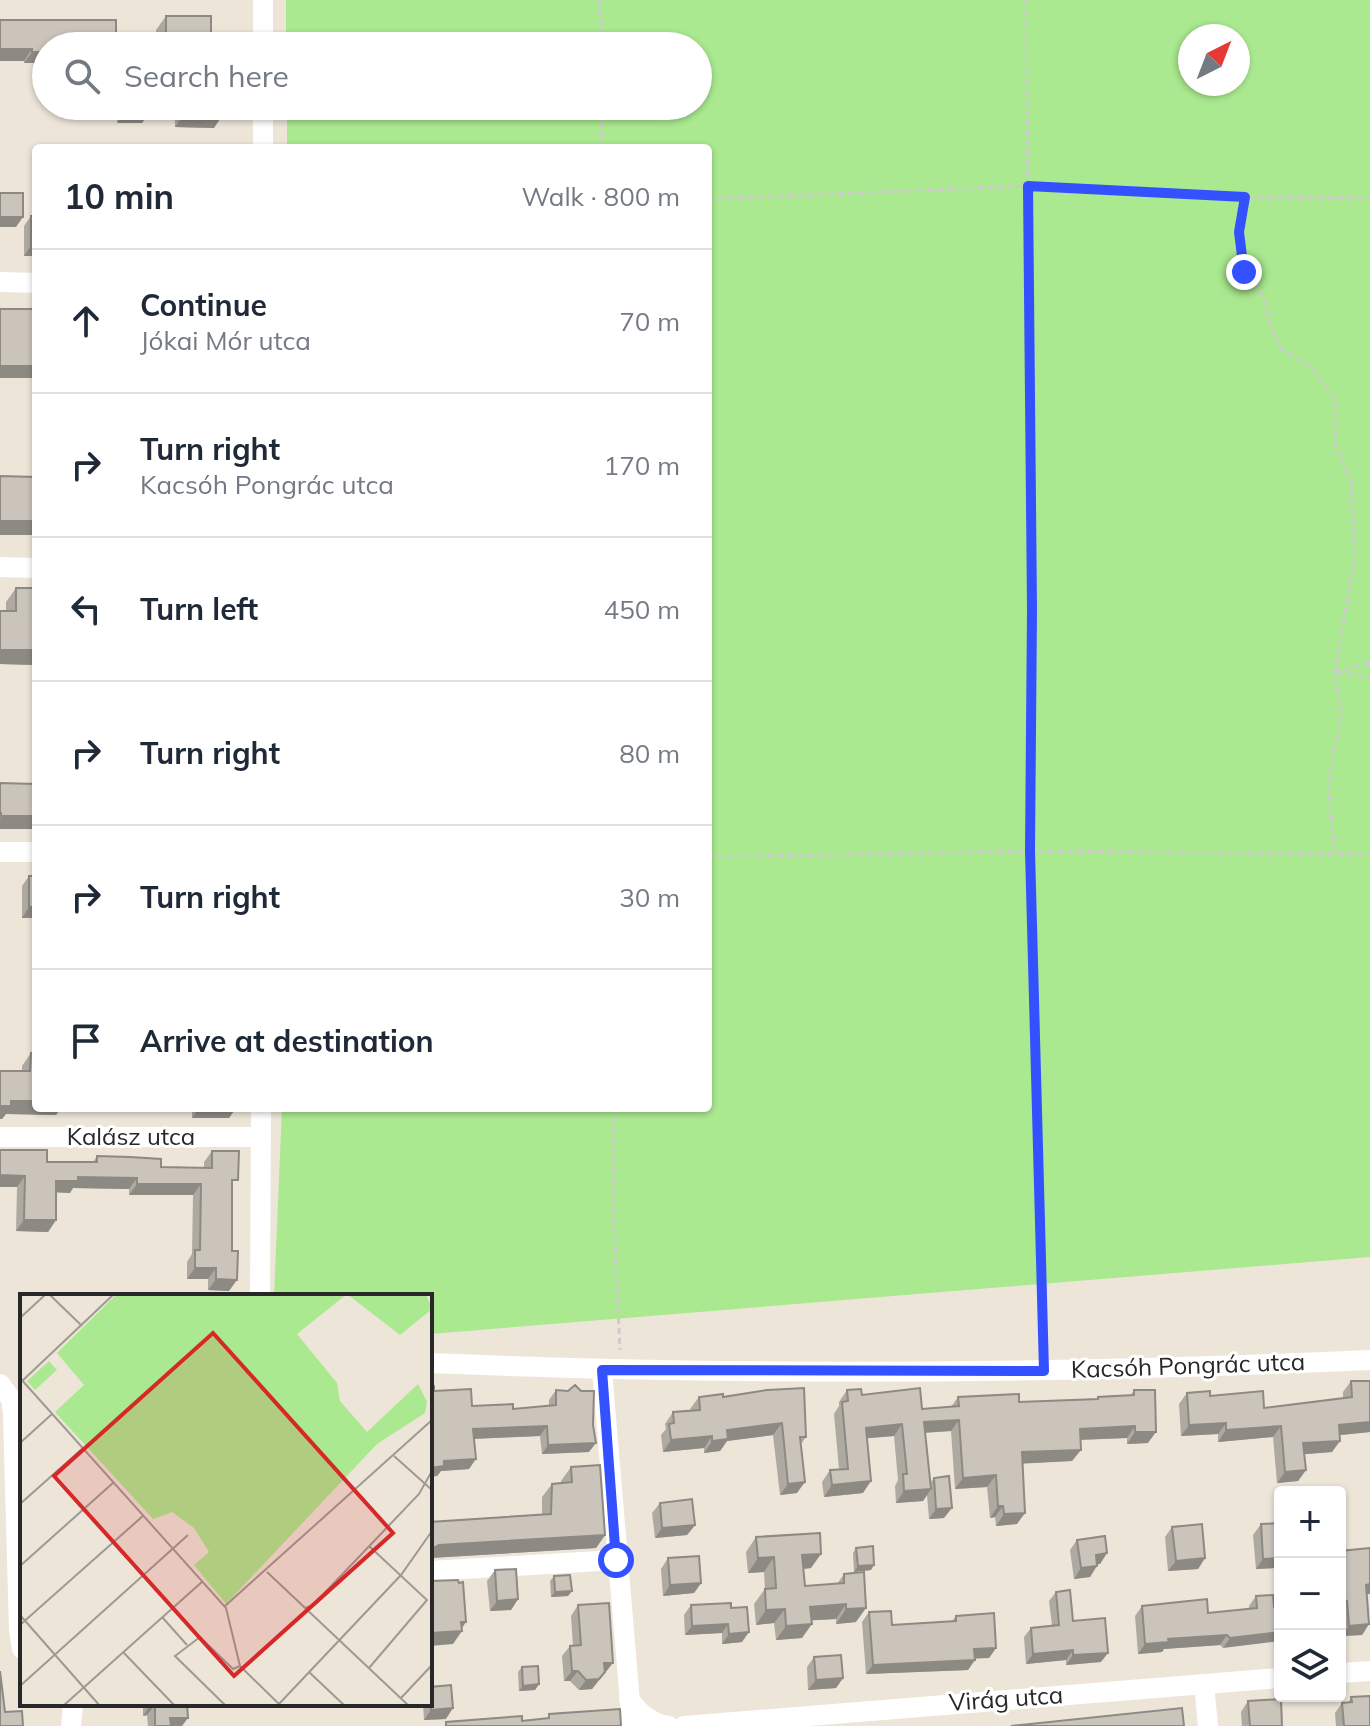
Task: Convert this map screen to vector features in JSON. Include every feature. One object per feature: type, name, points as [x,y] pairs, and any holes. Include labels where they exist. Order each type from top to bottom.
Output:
[{"type":"street","points":[[263,0],[263,32]]},
{"type":"street","points":[[263,120],[263,144]]},
{"type":"street","points":[[0,282],[32,283]]},
{"type":"street","points":[[0,567],[32,568]]},
{"type":"street","points":[[0,852],[32,852]]},
{"type":"street","points":[[260,1294],[261,1112]]},
{"type":"street","name":"Kalász utca","points":[[0,1137],[261,1137]]},
{"type":"street","name":"Kacsóh Pongrác utca","points":[[432,1363],[612,1370],[1044,1371],[1370,1360]]},
{"type":"street","points":[[612,1370],[616,1560],[632,1726]]},
{"type":"street","points":[[0,1384],[11,1399],[13,1413],[20,1636]]},
{"type":"street","points":[[432,1571],[616,1560]]},
{"type":"street","points":[[1346,1673],[1370,1671]]},
{"type":"street","name":"Virág utca","points":[[684,1726],[1274,1678]]},
{"type":"street","points":[[1204,1684],[1208,1726]]},
{"type":"street","points":[[629,1699],[643,1715],[660,1725],[669,1726]]},
{"type":"street","points":[[71,1726],[73,1706]]},
{"type":"path","points":[[599,0],[602,32]]},
{"type":"path","points":[[1026,0],[1032,609],[1030,851],[1044,1371]]},
{"type":"path","points":[[601,144],[602,120]]},
{"type":"path","points":[[712,199],[1028,186],[1245,197],[1370,198]]},
{"type":"path","points":[[1245,197],[1239,232],[1244,272],[1263,296],[1272,331],[1282,349],[1312,368],[1336,400],[1336,445],[1351,483],[1355,557],[1335,672],[1341,716],[1328,782],[1335,854]]},
{"type":"path","points":[[1335,672],[1370,663]]},
{"type":"path","points":[[1335,672],[1370,678]]},
{"type":"path","points":[[712,857],[1030,851],[1370,854]]},
{"type":"path","points":[[612,1370],[614,1112]]},
{"type":"green space","points":[[286,0],[1370,0],[1370,1257],[432,1334],[432,1294],[274,1294],[282,1112],[712,1112],[712,144],[287,144],[287,120],[712,120],[712,32],[286,32]]},
{"type":"building","points":[[166,16],[211,16],[211,32],[166,32]]},
{"type":"building","points":[[0,20],[116,20],[116,32],[32,32],[32,49],[0,49]]},
{"type":"building","points":[[0,193],[23,193],[23,217],[0,217]]},
{"type":"building","points":[[0,309],[32,309],[32,366],[0,366]]},
{"type":"building","points":[[0,476],[32,477],[32,521],[0,521]]},
{"type":"building","points":[[16,588],[32,588],[32,650],[0,650],[0,611],[16,611]]},
{"type":"building","points":[[0,783],[32,784],[32,816],[1,816]]},
{"type":"building","points":[[29,876],[32,876],[32,907],[29,907]]},
{"type":"building","points":[[31,1053],[32,1101],[11,1101],[11,1106],[0,1106],[0,1071],[30,1071]]},
{"type":"building","points":[[0,1150],[47,1150],[47,1162],[97,1162],[97,1156],[130,1157],[161,1159],[161,1167],[212,1168],[212,1151],[239,1151],[238,1180],[232,1180],[232,1251],[238,1251],[237,1280],[216,1279],[216,1268],[195,1268],[195,1250],[200,1250],[201,1184],[137,1184],[137,1178],[78,1177],[78,1181],[56,1181],[56,1220],[24,1220],[25,1176],[0,1175]]},
{"type":"building","points":[[1351,1381],[1370,1381],[1370,1422],[1339,1425],[1340,1441],[1303,1443],[1306,1470],[1285,1472],[1281,1426],[1226,1430],[1226,1423],[1189,1425],[1187,1393],[1210,1391],[1210,1396],[1263,1391],[1264,1408],[1352,1397]]},
{"type":"building","points":[[575,1385],[581,1391],[594,1391],[596,1443],[548,1445],[547,1426],[473,1429],[476,1459],[444,1461],[444,1466],[432,1468],[432,1386],[434,1391],[471,1389],[472,1406],[513,1404],[513,1409],[556,1405],[556,1390],[568,1391]]},
{"type":"building","points":[[804,1388],[806,1437],[800,1437],[805,1482],[788,1484],[782,1423],[727,1430],[728,1439],[712,1441],[712,1436],[671,1440],[669,1424],[674,1423],[673,1412],[700,1410],[699,1397]]},
{"type":"building","points":[[920,1388],[922,1409],[959,1406],[958,1397],[1019,1394],[1019,1402],[1098,1399],[1134,1395],[1134,1390],[1155,1390],[1156,1432],[1135,1432],[1135,1426],[1080,1429],[1081,1450],[1022,1452],[1025,1513],[1004,1514],[1003,1506],[998,1506],[996,1475],[963,1478],[959,1420],[924,1422],[931,1489],[904,1491],[903,1474],[907,1474],[902,1424],[866,1428],[871,1481],[832,1485],[830,1470],[848,1469],[842,1402],[848,1401],[847,1390],[861,1389],[862,1395]]},
{"type":"building","points":[[600,1465],[605,1535],[439,1545],[432,1549],[432,1522],[551,1514],[552,1484],[572,1482],[571,1467]]},
{"type":"building","points":[[949,1476],[952,1508],[936,1509],[934,1478]]},
{"type":"building","points":[[692,1499],[695,1525],[662,1528],[660,1503]]},
{"type":"building","points":[[1274,1523],[1274,1558],[1263,1559],[1261,1524]]},
{"type":"building","points":[[1202,1524],[1205,1558],[1176,1561],[1172,1527]]},
{"type":"building","points":[[820,1533],[821,1554],[802,1555],[805,1586],[844,1583],[844,1574],[864,1572],[866,1608],[846,1609],[846,1604],[810,1607],[812,1624],[786,1626],[785,1609],[766,1610],[765,1589],[776,1588],[774,1557],[758,1558],[756,1537]]},
{"type":"building","points":[[1105,1536],[1107,1553],[1096,1555],[1097,1566],[1081,1568],[1077,1540]]},
{"type":"building","points":[[873,1546],[874,1565],[858,1566],[856,1548]]},
{"type":"building","points":[[1370,1548],[1370,1584],[1366,1585],[1369,1624],[1349,1626],[1346,1550]]},
{"type":"building","points":[[699,1556],[701,1583],[670,1585],[668,1558]]},
{"type":"building","points":[[516,1569],[518,1599],[497,1601],[495,1570]]},
{"type":"building","points":[[570,1575],[572,1591],[555,1592],[554,1576]]},
{"type":"building","points":[[432,1581],[463,1582],[466,1622],[461,1622],[462,1631],[432,1633]]},
{"type":"building","points":[[1070,1590],[1073,1621],[1105,1618],[1108,1653],[1073,1655],[1073,1650],[1033,1654],[1031,1628],[1059,1625],[1056,1592]]},
{"type":"building","points":[[1273,1595],[1274,1633],[1230,1638],[1227,1635],[1168,1639],[1169,1642],[1145,1644],[1142,1606],[1207,1599],[1208,1613],[1257,1608],[1256,1596]]},
{"type":"building","points":[[609,1603],[613,1663],[604,1663],[605,1672],[599,1679],[586,1680],[578,1671],[572,1671],[570,1646],[581,1645],[578,1605]]},
{"type":"building","points":[[731,1603],[731,1608],[747,1607],[749,1632],[729,1634],[728,1624],[692,1626],[691,1605]]},
{"type":"building","points":[[891,1611],[892,1625],[956,1621],[956,1616],[994,1613],[996,1648],[974,1649],[975,1660],[873,1665],[869,1612]]},
{"type":"building","points":[[841,1655],[843,1678],[816,1680],[814,1657]]},
{"type":"building","points":[[538,1666],[539,1684],[523,1686],[522,1667]]},
{"type":"building","points":[[0,1671],[5,1712],[22,1711],[23,1726],[0,1726]]},
{"type":"building","points":[[451,1685],[453,1708],[431,1710],[432,1687]]},
{"type":"building","points":[[1370,1696],[1370,1726],[1344,1726],[1342,1703],[1352,1702],[1351,1697]]},
{"type":"building","points":[[1248,1701],[1281,1702],[1282,1726],[1250,1726]]},
{"type":"building","points":[[155,1706],[187,1706],[188,1718],[170,1718],[171,1726],[155,1726]]},
{"type":"building","points":[[1182,1708],[1184,1726],[1011,1726]]},
{"type":"building","points":[[620,1709],[621,1726],[446,1726],[446,1722],[522,1716],[522,1721],[549,1718],[549,1714]]},
{"type":"route","points":[[616,1560],[602,1370],[1044,1371],[1030,851],[1032,609],[1028,186],[1245,197],[1239,232],[1244,272]]}]
